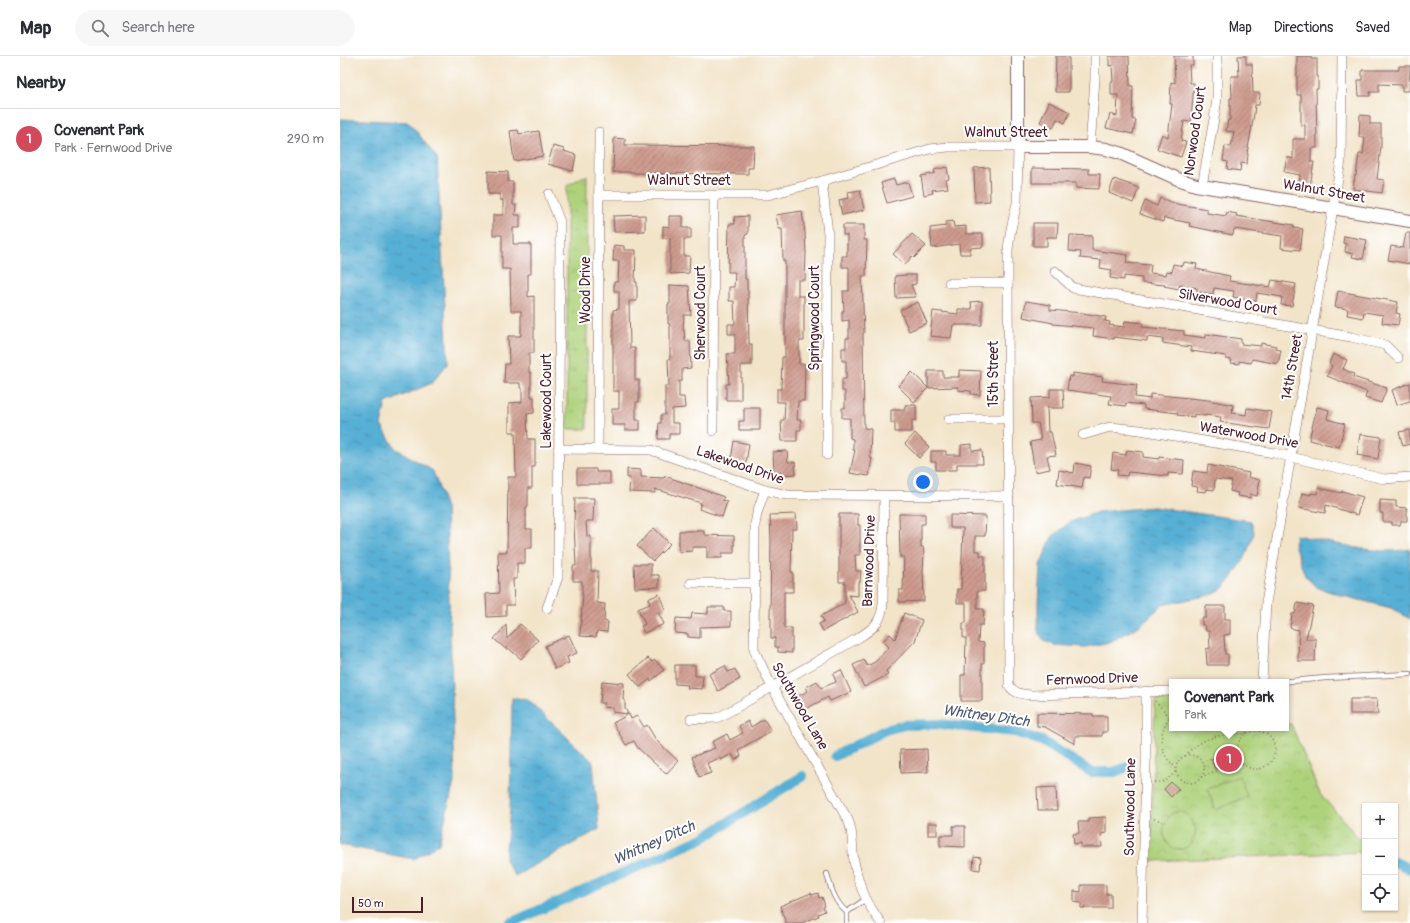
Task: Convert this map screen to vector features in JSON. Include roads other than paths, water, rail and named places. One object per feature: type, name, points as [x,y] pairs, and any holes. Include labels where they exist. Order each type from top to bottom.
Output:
[{"type":"street","name":"15th Street","points":[[1013,691],[1008,681],[1008,283],[1009,239],[1017,204],[1018,56]]},
{"type":"street","points":[[1090,147],[1095,79],[1095,56]]},
{"type":"street","name":"Norwood Court","points":[[1202,186],[1217,98],[1217,56]]},
{"type":"street","name":"14th Street","points":[[1262,679],[1266,603],[1341,161],[1342,56]]},
{"type":"street","name":"Wood Drive","points":[[598,449],[599,132]]},
{"type":"street","name":"Walnut Street","points":[[599,195],[768,195],[822,181],[930,149],[948,147],[1090,147],[1120,153],[1178,179],[1202,186],[1410,221]]},
{"type":"street","name":"Springwood Court","points":[[822,181],[828,234],[827,456]]},
{"type":"street","name":"Lakewood Court","points":[[547,608],[558,577],[559,449],[560,222],[549,194]]},
{"type":"street","name":"Sherwood Court","points":[[713,431],[714,196]]},
{"type":"street","name":"Silverwood Court","points":[[1055,271],[1073,288],[1351,337],[1384,345],[1398,358]]},
{"type":"street","points":[[949,283],[1008,283]]},
{"type":"street","points":[[949,419],[1008,419]]},
{"type":"street","name":"Waterwood Drive","points":[[1083,435],[1110,427],[1140,430],[1291,456],[1384,479],[1410,477]]},
{"type":"street","name":"Lakewood Drive","points":[[559,449],[656,451],[765,490],[787,495],[1009,496]]},
{"type":"street","name":"Southwood Lane","points":[[765,490],[756,519],[754,649],[759,663],[772,687],[848,820],[852,829],[854,864],[858,879],[866,899],[882,923]]},
{"type":"street","name":"Barnwood Drive","points":[[691,719],[716,718],[872,629],[878,621],[884,603],[884,496]]},
{"type":"street","points":[[691,583],[755,583]]},
{"type":"street","name":"Fernwood Drive","points":[[1013,691],[1019,694],[1032,695],[1169,691]]},
{"type":"street","name":"Southwood Lane","points":[[1142,923],[1146,691]]},
{"type":"lane","points":[[1289,681],[1410,674]]},
{"type":"lane","points":[[827,874],[830,889],[840,906],[848,912]]},
{"type":"lane","points":[[848,912],[866,899]]},
{"type":"lane","points":[[848,912],[848,923]]},
{"type":"water","points":[[340,119],[409,122],[437,158],[448,363],[432,383],[386,403],[381,425],[395,448],[433,471],[446,508],[455,778],[439,844],[414,859],[340,845]]},
{"type":"water","points":[[1154,507],[1251,521],[1254,533],[1245,558],[1232,578],[1222,589],[1210,595],[1162,605],[1139,626],[1110,642],[1085,647],[1054,645],[1044,641],[1038,631],[1040,565],[1052,537],[1070,522],[1098,512]]},
{"type":"water","points":[[1296,535],[1353,547],[1383,551],[1410,549],[1410,619],[1391,608],[1340,595],[1316,587],[1305,576],[1294,544]]},
{"type":"water","points":[[512,698],[528,700],[593,762],[599,829],[515,876],[505,860],[510,810]]},
{"type":"waterway","name":"Whitney Ditch","points":[[835,756],[885,730],[905,725],[937,724],[1015,732],[1042,741],[1091,772],[1114,772],[1130,766]]},
{"type":"waterway","name":"Whitney Ditch","points":[[510,923],[703,838],[803,776]]},
{"type":"waterway","name":"Whitney Ditch","points":[[1398,863],[1410,869]]},
{"type":"place","name":"Covenant Park","points":[[1229,759]]}]
